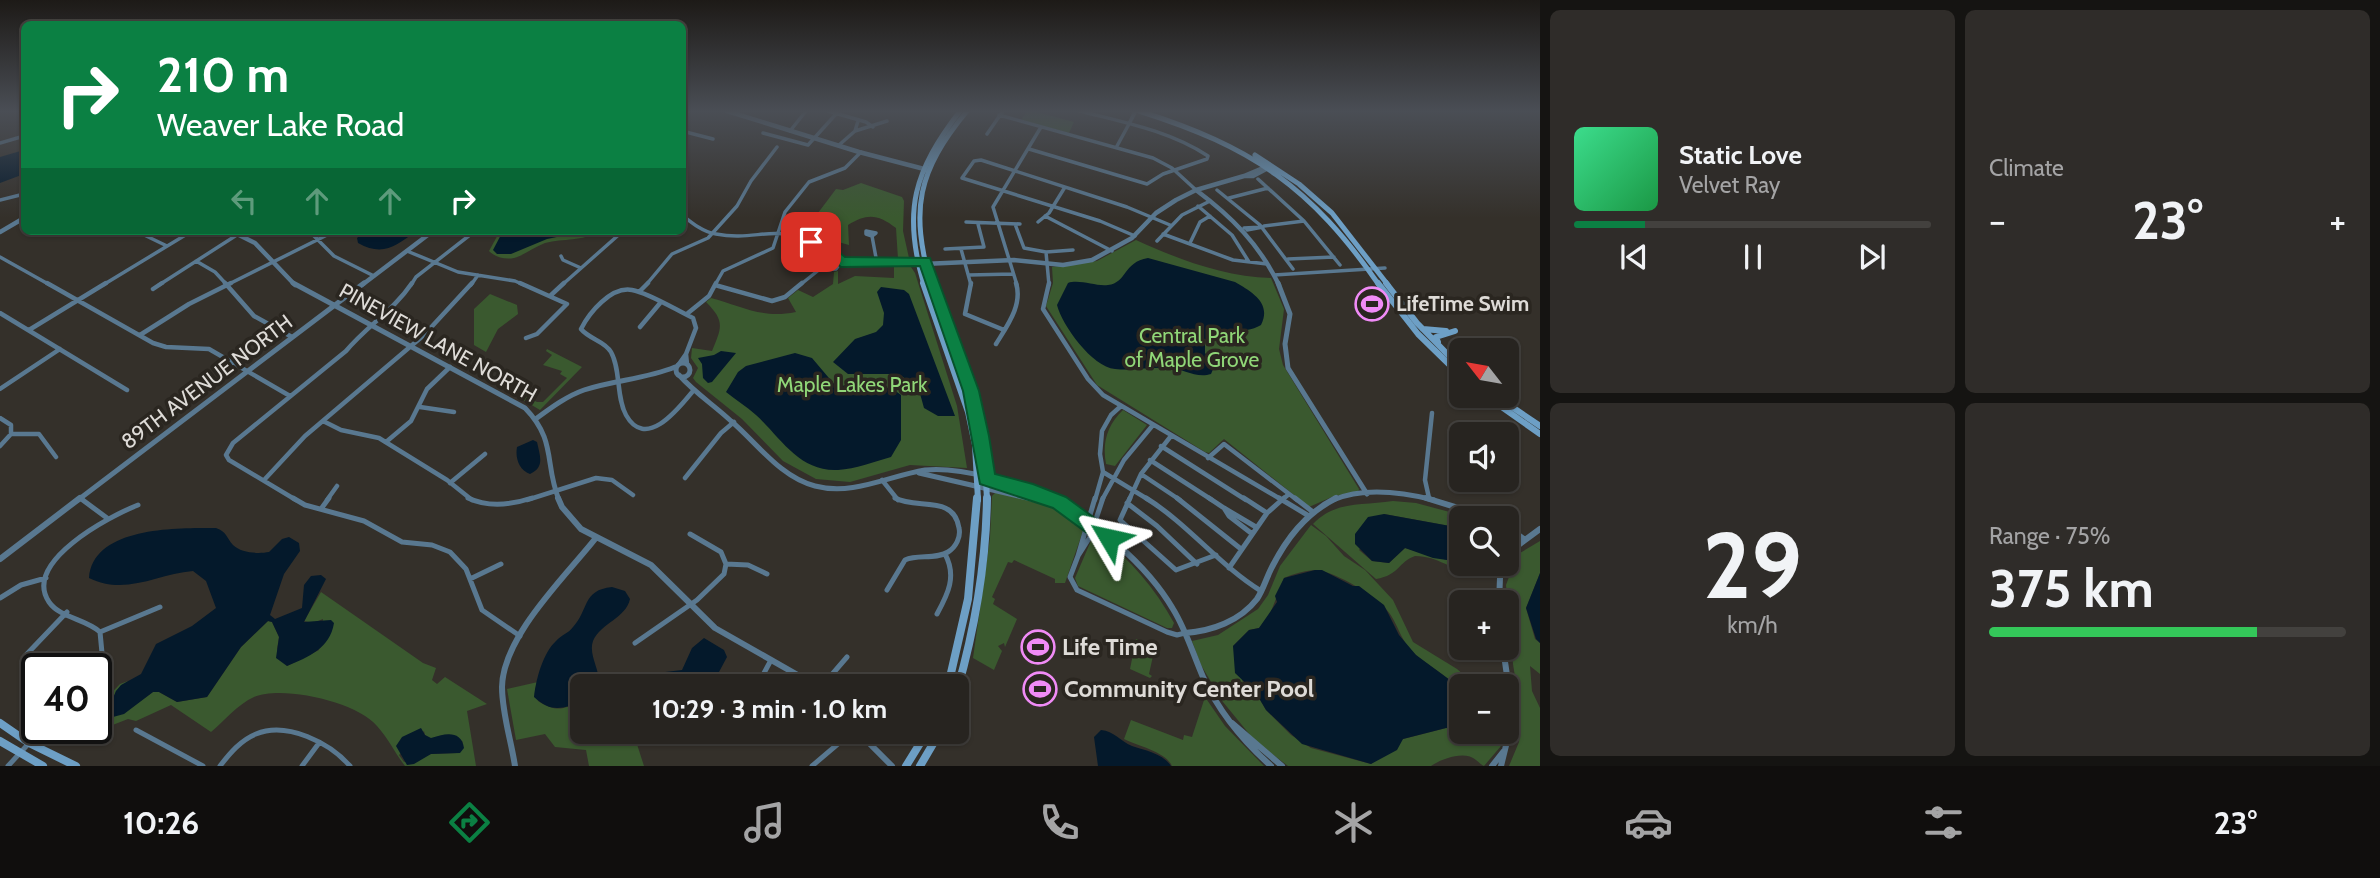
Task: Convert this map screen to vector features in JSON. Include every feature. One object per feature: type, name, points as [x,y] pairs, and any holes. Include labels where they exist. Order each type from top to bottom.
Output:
[{"type":"main road","points":[[930,171],[935,147]]},
{"type":"main road","points":[[941,147],[913,212],[922,263],[965,399],[982,482],[986,522],[975,608],[962,674]]},
{"type":"main road","points":[[1230,147],[1271,167],[1326,215],[1415,331],[1449,364]]},
{"type":"main road","points":[[1237,147],[1271,167],[1332,213],[1422,329],[1449,356]]},
{"type":"main road","points":[[1422,329],[1429,332],[1455,331],[1436,339],[1449,354]]},
{"type":"main road","points":[[1503,408],[1540,434]]},
{"type":"main road","points":[[1514,408],[1540,426]]},
{"type":"main road","points":[[950,674],[962,626],[982,482]]},
{"type":"main road","points":[[0,723],[21,737]]},
{"type":"main road","points":[[0,741],[43,766]]},
{"type":"main road","points":[[31,744],[76,766]]},
{"type":"main road","points":[[905,766],[919,744]]},
{"type":"main road","points":[[920,766],[933,744]]},
{"type":"street","points":[[639,292],[672,254],[704,241],[712,233],[737,206],[751,181],[777,147]]},
{"type":"street","points":[[845,147],[930,171]]},
{"type":"street","points":[[1118,147],[1160,160],[1245,229],[1268,264],[1288,306],[1289,323],[1283,342],[1288,368],[1367,494]]},
{"type":"street","points":[[996,344],[1019,297],[993,209],[1029,149],[1147,184],[1174,170],[1203,162],[1208,156],[1191,147]]},
{"type":"street","points":[[688,313],[709,296],[718,277],[726,269],[773,248],[786,210],[809,182],[845,168],[862,152]]},
{"type":"street","points":[[962,178],[976,160],[1065,187],[1170,225]]},
{"type":"street","points":[[686,218],[712,233],[737,236],[779,232],[801,236],[822,254],[835,255],[841,262],[1009,260],[1048,265],[1088,261],[1112,251],[1135,236],[1152,217],[1175,200],[1271,167]]},
{"type":"street","points":[[954,176],[1111,225],[1135,236]]},
{"type":"street","points":[[1258,179],[1304,221],[1340,265]]},
{"type":"street","points":[[1038,222],[1053,206],[1065,187]]},
{"type":"street","points":[[1228,198],[1269,187]]},
{"type":"street","points":[[1217,190],[1263,227],[1293,269]]},
{"type":"street","points":[[0,201],[21,195]]},
{"type":"street","points":[[1157,241],[1170,225],[1210,201]]},
{"type":"street","points":[[1198,206],[1232,234],[1250,263]]},
{"type":"street","points":[[1045,216],[1112,251]]},
{"type":"street","points":[[1191,243],[1200,222],[1210,216]]},
{"type":"street","points":[[0,232],[21,220]]},
{"type":"street","points":[[1245,229],[1304,221]]},
{"type":"street","points":[[966,222],[1017,224],[1024,248],[1046,252],[1073,250]]},
{"type":"street","points":[[946,249],[984,247],[978,224]]},
{"type":"street","points":[[1163,234],[1229,259],[1268,264]]},
{"type":"street","points":[[144,235],[168,246]]},
{"type":"street","points":[[29,330],[186,235]]},
{"type":"street","points":[[153,289],[237,235]]},
{"type":"street","name":"PINEVIEW LANE NORTH","points":[[243,235],[255,243],[296,286],[517,402],[537,418],[550,442],[555,492],[566,514],[595,539],[650,565],[715,629],[797,674]]},
{"type":"street","points":[[313,235],[334,256],[374,276]]},
{"type":"street","points":[[141,335],[189,304],[327,235]]},
{"type":"street","name":"89TH AVENUE NORTH","points":[[0,559],[428,235]]},
{"type":"street","points":[[470,235],[413,280],[394,308],[340,357],[233,443],[226,452],[229,460],[265,479],[295,500],[364,521],[402,542],[445,550],[461,561],[482,610],[520,636]]},
{"type":"street","points":[[550,296],[618,235]]},
{"type":"street","points":[[872,236],[877,263]]},
{"type":"street","points":[[961,249],[971,293],[965,312],[1004,330]]},
{"type":"street","points":[[407,250],[458,272],[515,281],[567,304],[537,334],[526,338]]},
{"type":"street","points":[[1046,252],[1049,286],[1043,301],[1044,309],[1092,384],[1121,405],[1208,458],[1280,500],[1311,514]]},
{"type":"street","points":[[820,269],[815,261],[822,254]]},
{"type":"street","points":[[561,256],[563,260],[581,268]]},
{"type":"street","points":[[0,257],[166,347],[209,349],[290,396]]},
{"type":"street","points":[[1287,259],[1334,257]]},
{"type":"street","points":[[1317,258],[1327,272]]},
{"type":"street","points":[[196,261],[215,272],[254,316],[292,337]]},
{"type":"street","points":[[715,285],[736,289],[763,300],[785,298],[820,269],[836,269],[841,262]]},
{"type":"street","points":[[1274,275],[1385,268]]},
{"type":"street","points":[[969,275],[1014,274]]},
{"type":"street","points":[[265,479],[297,444],[411,346],[469,288],[478,275]]},
{"type":"street","points":[[677,370],[696,328],[696,322],[688,313],[627,289],[617,291],[584,322],[581,329],[584,334],[611,352],[625,415],[632,422],[647,429],[663,425],[694,391]]},
{"type":"street","points":[[640,327],[661,302]]},
{"type":"street","points":[[0,313],[127,390]]},
{"type":"street","points":[[0,389],[60,349]]},
{"type":"street","points":[[686,354],[687,363],[692,368],[688,384]]},
{"type":"street","points":[[537,418],[574,394],[677,370],[687,363]]},
{"type":"street","points":[[386,442],[411,421],[427,389],[450,367]]},
{"type":"street","points":[[677,370],[689,374]]},
{"type":"street","points":[[677,370],[694,391],[734,422],[779,467],[809,484],[848,489],[919,473],[982,482],[1066,509],[1091,524],[1148,575],[1171,606],[1206,682],[1237,733],[1272,766]]},
{"type":"street","points":[[1091,524],[1103,472],[1100,454],[1102,434],[1111,415],[1121,405]]},
{"type":"street","points":[[420,407],[454,412]]},
{"type":"street","points":[[1429,498],[1425,480],[1432,413]]},
{"type":"street","points":[[0,418],[11,425],[11,435]]},
{"type":"street","points":[[324,421],[341,430],[372,435],[450,483],[466,497],[492,505],[514,504],[600,477],[612,480],[633,495]]},
{"type":"street","points":[[685,478],[721,433],[734,422]]},
{"type":"street","points":[[1153,425],[1127,454],[1114,477],[1091,524],[1070,577],[1074,587],[1177,635],[1207,630],[1247,609],[1261,591],[1276,561],[1311,514],[1334,499],[1367,494],[1429,498],[1454,506]]},
{"type":"street","points":[[0,446],[11,435],[39,434],[56,457]]},
{"type":"street","points":[[1171,436],[1141,474],[1120,520],[1173,569],[1180,570],[1216,555]]},
{"type":"street","points":[[1208,458],[1226,444],[1311,514]]},
{"type":"street","points":[[1161,446],[1267,513]]},
{"type":"street","points":[[450,483],[485,454]]},
{"type":"street","points":[[1150,460],[1256,527]]},
{"type":"street","points":[[1103,472],[1133,488],[1179,521],[1229,568],[1261,591]]},
{"type":"street","points":[[1141,474],[1180,500],[1241,549]]},
{"type":"street","points":[[882,480],[894,498],[909,503],[935,503],[954,516],[960,536],[953,549],[945,554],[906,558],[887,590]]},
{"type":"street","points":[[321,509],[337,486]]},
{"type":"street","points":[[1229,568],[1267,513],[1289,494]]},
{"type":"street","points":[[79,498],[107,518]]},
{"type":"street","points":[[1127,503],[1157,526],[1197,564]]},
{"type":"street","points":[[102,653],[100,632],[87,621],[48,601],[44,587],[46,578],[64,550],[107,518],[138,505]]},
{"type":"street","points":[[1224,508],[1229,516],[1251,533]]},
{"type":"street","points":[[1519,546],[1540,530]]},
{"type":"street","points":[[635,643],[720,580],[726,564],[717,547],[690,534]]},
{"type":"street","points":[[1519,536],[1525,540]]},
{"type":"street","points":[[514,766],[502,684],[509,656],[520,636],[595,539]]},
{"type":"street","points":[[937,614],[952,576],[951,565],[945,554]]},
{"type":"street","points":[[470,579],[501,564]]},
{"type":"street","points":[[726,564],[748,565],[767,573]]},
{"type":"street","points":[[0,598],[21,585],[46,578]]},
{"type":"street","points":[[100,632],[160,607]]},
{"type":"street","points":[[28,653],[67,612]]},
{"type":"street","points":[[832,674],[847,657]]},
{"type":"street","points":[[764,674],[772,659]]},
{"type":"street","points":[[1501,766],[1513,717],[1505,660]]},
{"type":"street","points":[[1230,721],[1282,766]]},
{"type":"street","points":[[220,766],[234,748],[250,736],[275,728],[337,752],[350,766]]},
{"type":"street","points":[[136,730],[203,766]]},
{"type":"street","points":[[302,766],[319,743]]},
{"type":"street","points":[[8,766],[28,744]]},
{"type":"street","points":[[812,766],[838,744]]},
{"type":"street","points":[[870,744],[892,766]]},
{"type":"street","points":[[1492,766],[1505,749]]},
{"type":"green space","points":[[861,183],[902,197],[903,231],[909,258],[898,259],[896,228],[884,220],[867,217],[848,225],[849,245],[831,240],[821,228],[806,221],[815,217],[836,189],[843,190]]},
{"type":"green space","points":[[498,235],[590,235],[545,243],[514,258],[507,259],[489,251]]},
{"type":"green space","name":"Central Park of Maple Grove","points":[[1136,240],[1202,266],[1271,278],[1284,309],[1279,349],[1283,365],[1359,489],[1358,492],[1334,496],[1309,507],[1224,439],[1209,453],[1205,452],[1097,385],[1046,306],[1053,283],[1052,267],[1097,261]]},
{"type":"green space","name":"Maple Lakes Park","points":[[894,267],[911,267],[915,273],[957,406],[967,468],[910,465],[850,482],[816,479],[783,461],[742,419],[693,378],[698,368],[691,358],[692,348],[712,351],[720,330],[716,314],[706,302],[711,298],[762,313],[796,312],[788,298],[798,290],[813,297],[833,284],[834,272],[838,271],[838,284],[855,276],[894,278]]},
{"type":"green space","points":[[490,294],[517,305],[518,314],[498,329],[486,352],[474,345],[474,309]]},
{"type":"green space","points":[[547,349],[582,367],[540,410],[508,391],[511,389],[537,402],[543,402],[567,378],[560,374],[562,371],[543,365],[552,355]]},
{"type":"green space","points":[[1123,410],[1147,425],[1115,466],[1106,464],[1107,435]]},
{"type":"green space","points":[[996,492],[1054,509],[1084,528],[1065,583],[1055,583],[1055,579],[1014,560],[1012,563],[1008,562],[992,597],[995,599],[993,604],[1017,619],[1005,647],[1004,643],[998,646],[1002,651],[994,670],[973,658],[990,538],[992,496]]},
{"type":"green space","points":[[1393,501],[1416,503],[1449,512],[1449,526],[1384,514],[1359,550],[1372,561],[1389,563],[1405,548],[1449,561],[1449,566],[1426,557],[1415,556],[1390,575],[1376,579],[1313,524],[1331,511],[1350,505]]},
{"type":"green space","points":[[1311,525],[1326,536],[1344,556],[1365,570],[1393,600],[1413,642],[1463,674],[1449,674],[1449,680],[1422,660],[1404,640],[1390,614],[1367,593],[1324,572],[1300,572],[1284,578],[1270,614],[1259,628],[1249,630],[1233,646],[1243,683],[1256,693],[1266,710],[1291,735],[1311,748],[1371,764],[1403,739],[1449,728],[1449,744],[1502,744],[1484,766],[1471,757],[1460,756],[1447,758],[1431,766],[1288,766],[1255,741],[1223,702],[1201,665],[1192,641],[1218,635],[1258,609],[1268,595],[1280,566]]},
{"type":"green space","points":[[1093,536],[1099,536],[1111,545],[1141,575],[1167,610],[1174,623],[1172,628],[1078,586],[1075,578]]},
{"type":"green space","points":[[1540,541],[1540,573],[1526,608],[1535,639],[1540,643],[1540,674],[1530,666],[1532,691],[1540,708],[1540,766],[1509,766],[1519,744],[1521,714],[1519,674],[1515,674],[1513,660],[1519,660],[1519,590],[1506,590],[1506,585],[1509,576],[1519,576],[1520,553]]},
{"type":"green space","points":[[321,592],[423,663],[436,668],[432,680],[437,684],[445,677],[487,704],[467,711],[476,766],[405,766],[381,731],[367,717],[337,703],[283,693],[267,694],[248,700],[211,732],[171,705],[136,721],[128,719],[112,725],[112,712],[124,713],[153,692],[159,692],[177,702],[207,697],[241,647],[268,621],[272,622],[279,637],[277,649],[287,666],[319,650],[323,619],[313,623],[304,621]],"holes":[[[424,731],[431,739],[451,735],[463,742],[456,753],[431,754],[404,762],[399,755]]]},
{"type":"green space","points":[[1136,639],[1155,647],[1150,678],[1130,669]]},
{"type":"green space","points":[[128,681],[116,691],[112,703],[112,692],[120,684]]},
{"type":"green space","points":[[538,682],[535,689],[538,701],[555,708],[570,706],[570,744],[637,744],[644,766],[589,766],[586,750],[555,747],[545,734],[516,740],[507,689]]},
{"type":"green space","points":[[1205,697],[1225,726],[1264,766],[1172,766],[1158,753],[1124,739],[1131,720],[1183,740],[1184,735],[1192,737]]},
{"type":"water","points":[[21,151],[21,175],[0,183],[0,157]]},
{"type":"water","points":[[360,235],[410,235],[389,248],[382,249],[367,247],[358,243],[357,238]]},
{"type":"water","points":[[501,235],[566,235],[547,239],[511,254],[497,254],[493,250]]},
{"type":"water","points":[[1148,258],[1235,282],[1254,294],[1262,304],[1264,317],[1261,325],[1247,330],[1218,333],[1205,340],[1205,353],[1214,367],[1211,374],[1200,375],[1168,368],[1115,369],[1106,366],[1079,344],[1065,323],[1057,305],[1068,283],[1114,283],[1134,264]]},
{"type":"water","points":[[881,287],[904,290],[909,294],[955,416],[938,416],[924,408],[919,390],[903,377],[893,374],[848,374],[833,362],[855,339],[876,332],[883,325],[884,313],[877,292]]},
{"type":"water","points":[[721,351],[736,353],[712,382],[708,383],[703,378],[702,364],[698,358]]},
{"type":"water","points":[[795,353],[812,358],[834,384],[886,388],[901,395],[901,440],[891,457],[838,470],[812,465],[792,452],[756,415],[726,392],[738,372],[746,366]]},
{"type":"water","points":[[533,440],[537,442],[540,464],[530,474],[521,467],[517,459],[517,447]]},
{"type":"water","points":[[1384,514],[1449,526],[1449,560],[1433,558],[1405,548],[1389,563],[1372,561],[1355,544],[1355,534],[1368,517]]},
{"type":"water","points":[[181,528],[216,528],[224,533],[236,548],[250,552],[269,552],[282,539],[289,537],[299,543],[300,551],[284,574],[270,615],[275,619],[302,608],[304,585],[311,576],[321,575],[326,579],[304,622],[331,620],[334,623],[332,632],[317,650],[287,666],[276,658],[279,637],[272,622],[268,621],[241,647],[207,697],[177,702],[159,692],[153,692],[124,714],[113,717],[112,700],[116,691],[121,685],[141,674],[156,644],[192,626],[216,608],[206,581],[193,571],[116,585],[89,578],[94,561],[105,548],[121,539]]},
{"type":"water","points":[[1322,570],[1353,586],[1359,586],[1384,605],[1399,635],[1416,655],[1449,679],[1449,728],[1403,739],[1397,750],[1371,764],[1302,744],[1266,710],[1256,693],[1235,673],[1233,646],[1249,630],[1259,628],[1277,602],[1275,596],[1284,578]]},
{"type":"water","points":[[1540,573],[1540,643],[1536,639],[1526,608]]},
{"type":"water","points":[[612,587],[625,591],[630,599],[624,611],[593,641],[592,652],[598,674],[570,674],[570,706],[557,708],[546,706],[534,697],[547,652],[578,621],[591,596],[602,589]]},
{"type":"water","points":[[704,638],[724,650],[727,657],[717,674],[654,674],[682,670],[692,648]]},
{"type":"water","points":[[421,728],[425,735],[431,738],[446,734],[456,735],[464,748],[460,753],[431,754],[407,765],[396,746],[402,737]]},
{"type":"water","points":[[1101,730],[1110,732],[1132,746],[1159,755],[1171,766],[1098,766],[1094,737]]},
{"type":"place","name":"LifeTime Swim","points":[[1372,304]]},
{"type":"place","name":"Life Time","points":[[1038,647]]},
{"type":"place","name":"Community Center Pool","points":[[1040,689]]},
{"type":"route","points":[[811,242],[822,254],[835,255],[841,262],[925,261],[971,391],[985,459],[986,479],[1033,491],[1060,502],[1109,538]]}]
